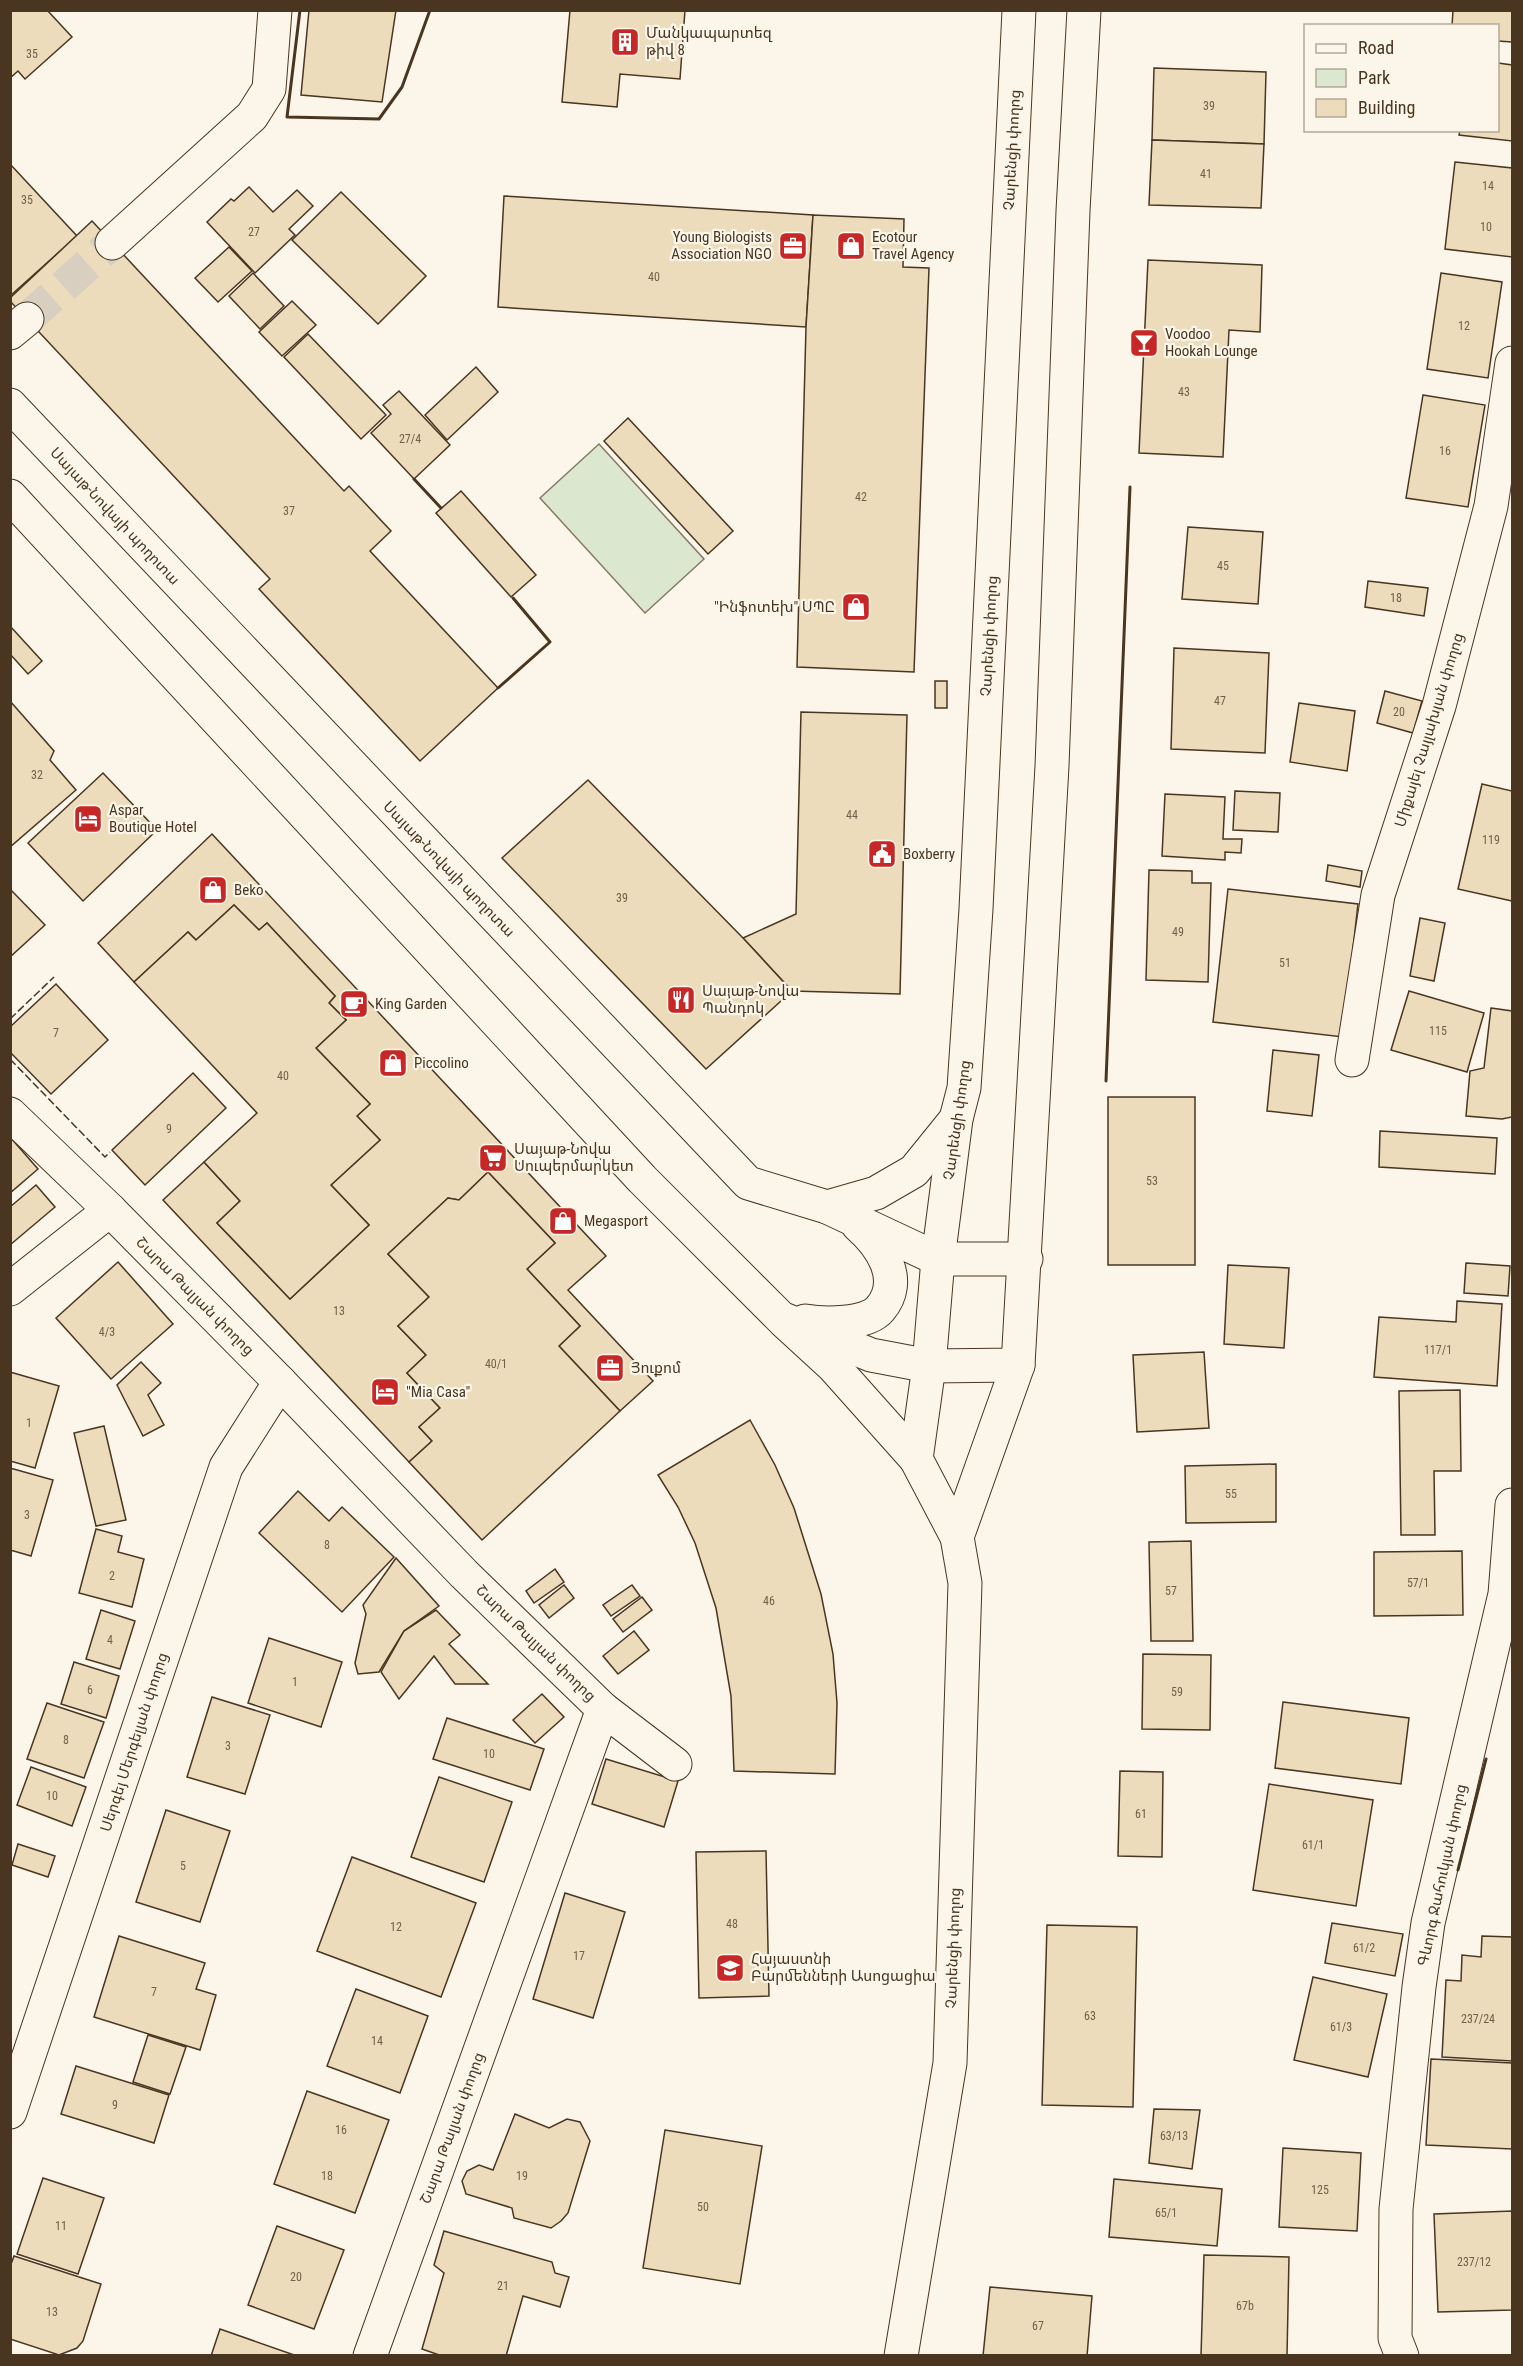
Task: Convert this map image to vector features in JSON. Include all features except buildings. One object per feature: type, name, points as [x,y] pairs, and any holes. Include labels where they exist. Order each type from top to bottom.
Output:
[{"type":"main road","points":[[112,243],[252,116],[268,89],[275,10]]},
{"type":"main road","name":"Չարենցի փողոց","points":[[901,2355],[950,2063],[965,1583],[957,1537],[915,1459],[929,1366],[938,1258],[956,1119],[964,1088],[976,909],[1019,10]]},
{"type":"main road","name":"Չարենցի փողոց","points":[[957,1537],[1018,1365],[1026,1258],[1033,1079],[1052,766],[1073,223],[1084,10]]},
{"type":"main road","name":"Միքայել Չայլախյան փողոց","points":[[1352,1060],[1378,896],[1439,706],[1491,506],[1512,363]]},
{"type":"main road","name":"Սայաթ-Նովայի պողոտա","points":[[10,405],[748,1183],[837,1212],[938,1258]]},
{"type":"main road","points":[[10,496],[642,1179],[781,1318],[833,1366],[915,1459]]},
{"type":"main road","name":"Շարա Թալյան փողոց","points":[[10,1114],[110,1210],[280,1382],[464,1574],[603,1709],[370,2355]]},
{"type":"main road","points":[[781,1318],[816,1323],[837,1323],[860,1319],[880,1311],[889,1294],[891,1275],[885,1255],[868,1234],[837,1212],[914,1171],[956,1119]]},
{"type":"main road","points":[[10,1289],[110,1210]]},
{"type":"main road","points":[[938,1258],[1026,1258]]},
{"type":"main road","points":[[781,1318],[871,1355],[929,1366],[1018,1365]]},
{"type":"main road","name":"Սերգեյ Մերգելյան փողոց","points":[[10,2112],[226,1467],[280,1382]]},
{"type":"main road","name":"Գևորգ Ջահուկյան փողոց","points":[[1402,2355],[1395,2338],[1396,2209],[1419,1987],[1428,1923],[1505,1594],[1512,1505]]},
{"type":"main road","points":[[603,1709],[675,1764]]},
{"type":"green space","points":[[599,444],[704,559],[645,613],[540,498]]},
{"type":"tunnel","points":[[27,319],[112,243]]},
{"type":"fence","points":[[10,1019],[54,977]]},
{"type":"fence","points":[[10,1059],[105,1157],[110,1152]]},
{"type":"wall","points":[[300,10],[287,117],[379,119],[402,87],[430,10]]},
{"type":"wall","points":[[414,479],[441,508]]},
{"type":"wall","points":[[1106,1081],[1130,487]]},
{"type":"wall","points":[[498,688],[550,642],[513,598]]},
{"type":"wall","points":[[1458,1870],[1486,1759]]},
{"type":"place","name":"Մանկապարտեզ թիվ 8","points":[[625,42]]},
{"type":"place","name":"Young Biologists Association NGO","points":[[793,246]]},
{"type":"place","name":"Ecotour Travel Agency","points":[[851,246]]},
{"type":"place","name":"Voodoo Hookah Lounge","points":[[1144,343]]},
{"type":"place","name":"\"Ինֆոտեխ\" ՍՊԸ","points":[[856,607]]},
{"type":"place","name":"Aspar Boutique Hotel","points":[[88,819]]},
{"type":"place","name":"Boxberry","points":[[882,854]]},
{"type":"place","name":"Beko","points":[[213,890]]},
{"type":"place","name":"Սայաթ-Նովա Պանդոկ","points":[[681,1000]]},
{"type":"place","name":"King Garden","points":[[354,1004]]},
{"type":"place","name":"Piccolino","points":[[393,1063]]},
{"type":"place","name":"Սայաթ-Նովա Սուպերմարկետ","points":[[493,1158]]},
{"type":"place","name":"Megasport","points":[[563,1221]]},
{"type":"place","name":"Յուքոմ","points":[[610,1368]]},
{"type":"place","name":"\"Mia Casa\"","points":[[385,1392]]},
{"type":"place","name":"Հայաստնի Բարմենների Ասոցացիա","points":[[730,1968]]}]
